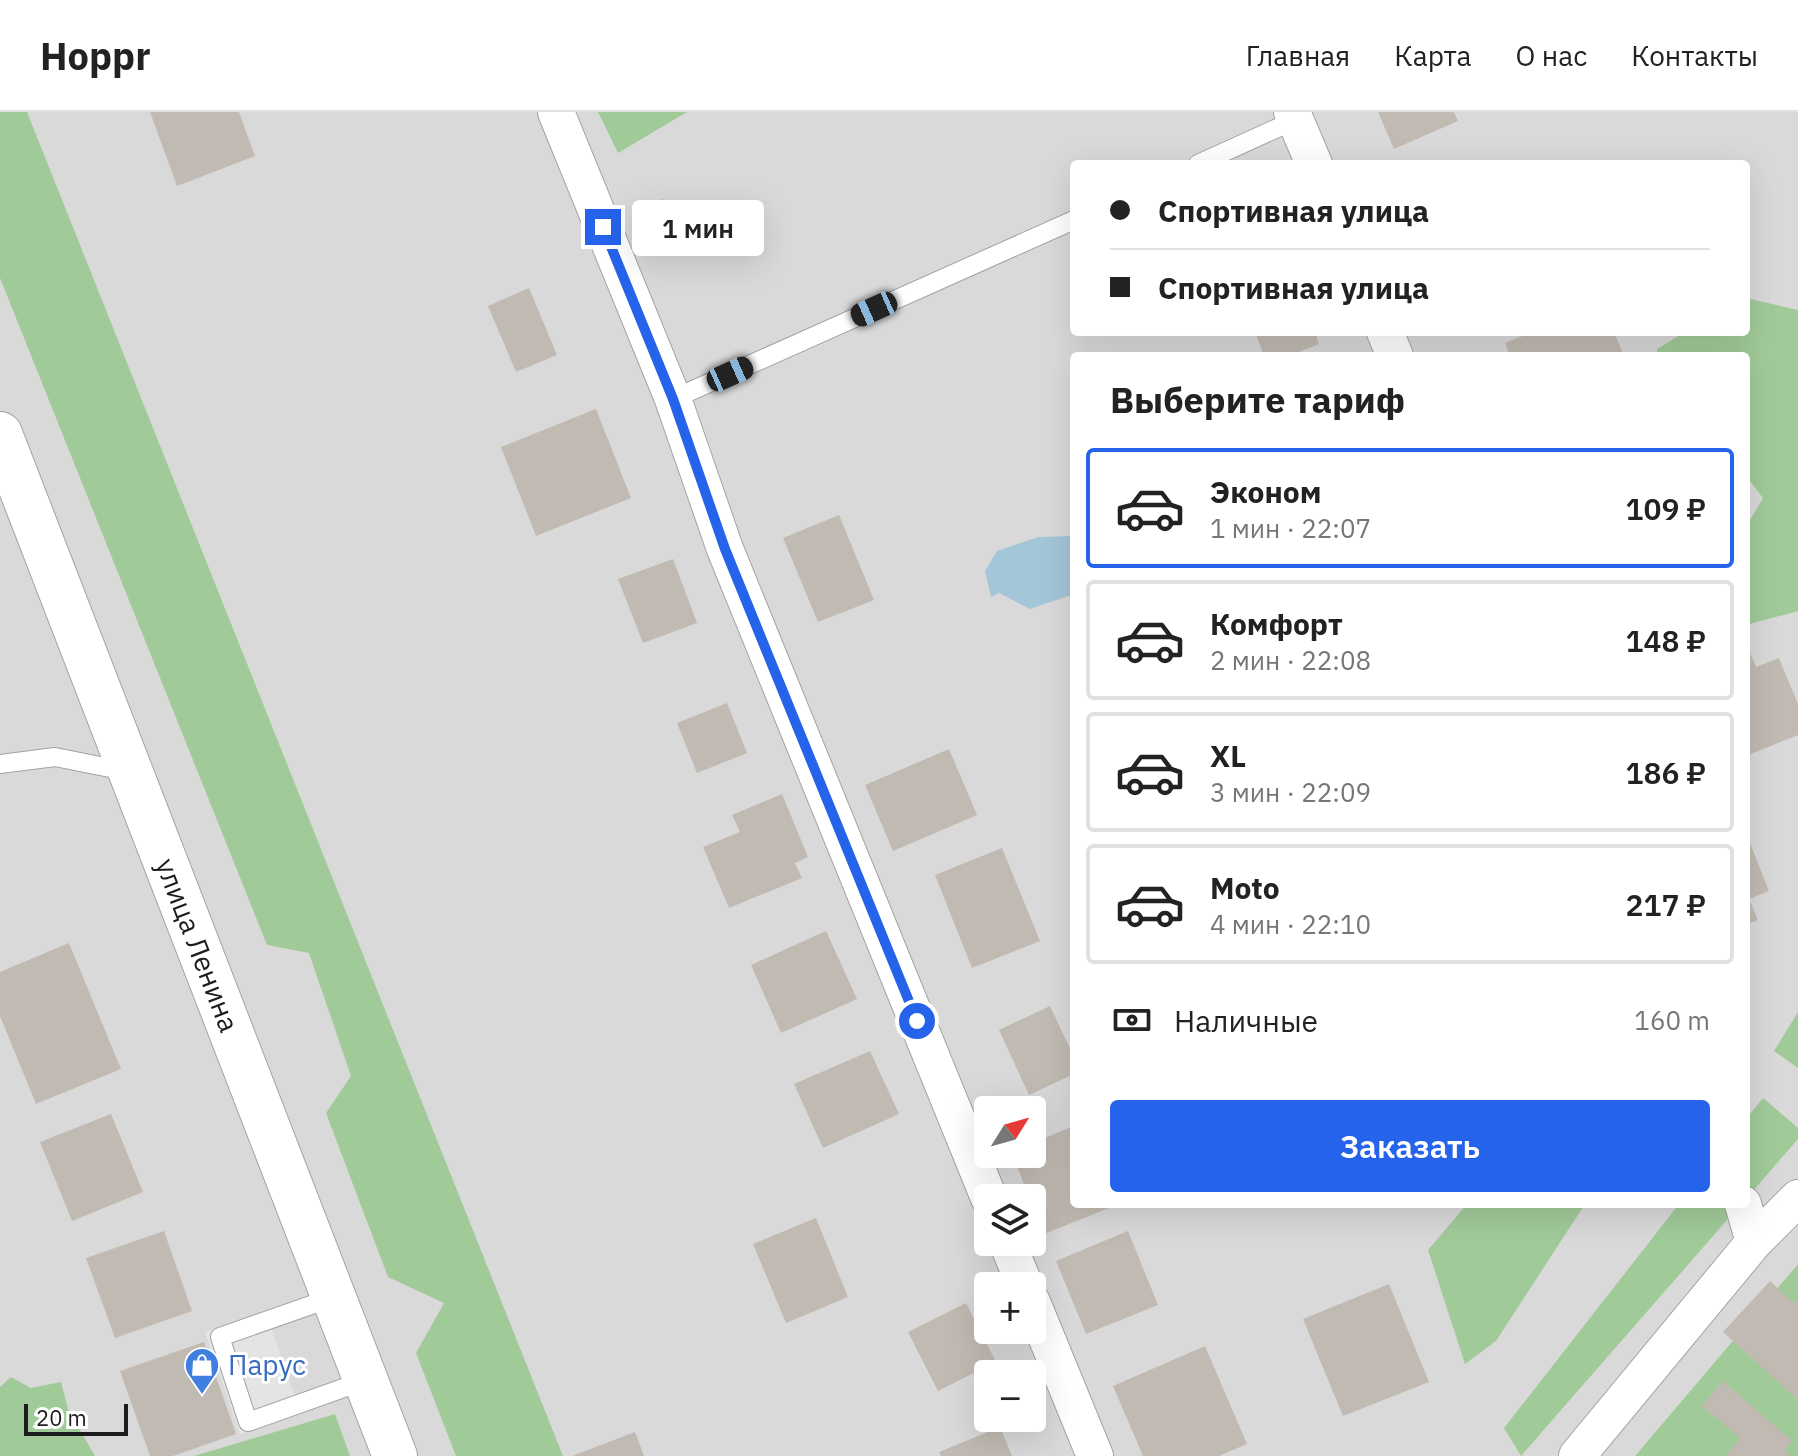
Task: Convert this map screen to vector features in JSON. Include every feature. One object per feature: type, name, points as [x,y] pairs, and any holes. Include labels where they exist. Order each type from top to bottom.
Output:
[{"type":"street","points":[[556,112],[673,399],[725,549],[983,1184]]},
{"type":"street","points":[[1293,116],[1312,160]]},
{"type":"street","name":"улица Ленина","points":[[0,434],[395,1456]]},
{"type":"street","points":[[1577,1456],[1754,1242],[1798,1198]]},
{"type":"street","points":[[1744,1208],[1754,1242]]},
{"type":"street","points":[[1046,1336],[1095,1456]]},
{"type":"lane","points":[[1206,160],[1293,116]]},
{"type":"lane","points":[[673,399],[1070,222]]},
{"type":"lane","points":[[0,764],[55,757],[132,773]]},
{"type":"lane","points":[[334,1297],[220,1337],[248,1422],[366,1380]]},
{"type":"shaded area","points":[[0,112],[1798,112],[1798,1264],[1635,1456],[0,1456]]},
{"type":"shaded area","points":[[266,1313],[301,1414],[240,1434],[205,1332]]},
{"type":"green space","points":[[0,112],[27,112],[563,1456],[456,1456],[416,1353],[444,1303],[388,1277],[326,1113],[351,1076],[309,953],[267,945],[0,278]]},
{"type":"green space","points":[[598,112],[687,112],[618,153]]},
{"type":"green space","points":[[1750,299],[1798,310],[1798,611],[1750,624],[1750,520],[1763,498],[1750,481],[1750,352],[1657,352],[1657,349],[1678,336],[1750,336]]},
{"type":"green space","points":[[1798,1012],[1798,1068],[1774,1051]]},
{"type":"green space","points":[[1763,1098],[1798,1128],[1798,1139],[1750,1194],[1750,1114]]},
{"type":"green space","points":[[1464,1208],[1582,1208],[1496,1341],[1465,1364],[1428,1250]]},
{"type":"green space","points":[[1676,1208],[1738,1208],[1521,1456],[1504,1428]]},
{"type":"green space","points":[[1798,1264],[1798,1456],[1635,1456]]},
{"type":"green space","points":[[11,1377],[31,1388],[61,1382],[68,1409],[95,1456],[0,1456],[0,1387]]},
{"type":"green space","points":[[335,1414],[350,1456],[194,1456]]},
{"type":"water","points":[[1070,536],[1070,595],[1030,609],[999,593],[991,597],[985,571],[997,551],[1038,537]]},
{"type":"building","points":[[150,112],[239,112],[255,156],[177,186]]},
{"type":"building","points":[[1378,112],[1454,112],[1458,121],[1394,149]]},
{"type":"building","points":[[664,199],[676,231],[648,241],[636,209]]},
{"type":"building","points":[[529,288],[557,355],[516,372],[488,306]]},
{"type":"building","points":[[1256,336],[1316,336],[1319,344],[1299,352],[1262,352]]},
{"type":"building","points":[[1522,336],[1616,336],[1622,352],[1508,352],[1505,343]]},
{"type":"building","points":[[596,409],[631,498],[536,536],[501,447]]},
{"type":"building","points":[[839,515],[874,600],[818,622],[783,538]]},
{"type":"building","points":[[673,559],[697,623],[643,643],[618,579]]},
{"type":"building","points":[[1750,653],[1756,667],[1779,658],[1798,704],[1798,735],[1750,754]]},
{"type":"building","points":[[727,703],[747,753],[697,773],[677,723]]},
{"type":"building","points":[[949,749],[977,815],[893,851],[865,785]]},
{"type":"building","points":[[782,794],[808,857],[795,863],[802,878],[729,908],[703,847],[740,832],[732,815]]},
{"type":"building","points":[[1750,843],[1769,891],[1750,899]]},
{"type":"building","points":[[1002,848],[1040,941],[972,968],[935,875]]},
{"type":"building","points":[[1750,901],[1758,920],[1750,923]]},
{"type":"building","points":[[826,931],[857,999],[781,1033],[751,965]]},
{"type":"building","points":[[69,943],[121,1069],[36,1104],[0,1016],[0,972]]},
{"type":"building","points":[[1050,1006],[1070,1048],[1070,1076],[1029,1095],[999,1030]]},
{"type":"building","points":[[870,1051],[899,1114],[823,1148],[794,1084]]},
{"type":"building","points":[[111,1114],[143,1192],[72,1221],[40,1142]]},
{"type":"building","points":[[1070,1128],[1070,1208],[1109,1208],[1046,1233],[1046,1184],[1024,1184],[1018,1168],[1046,1168],[1046,1137]]},
{"type":"building","points":[[816,1218],[848,1297],[786,1323],[753,1244]]},
{"type":"building","points":[[164,1231],[192,1311],[115,1338],[86,1258]]},
{"type":"building","points":[[1128,1231],[1158,1305],[1086,1334],[1056,1261]]},
{"type":"building","points":[[1770,1281],[1793,1303],[1798,1298],[1798,1400],[1723,1332]]},
{"type":"building","points":[[1389,1284],[1429,1382],[1343,1416],[1303,1319]]},
{"type":"building","points":[[966,1303],[974,1319],[974,1344],[987,1344],[995,1360],[974,1360],[974,1373],[938,1391],[908,1332]]},
{"type":"building","points":[[204,1342],[236,1434],[173,1456],[150,1456],[120,1371]]},
{"type":"building","points":[[1205,1346],[1247,1444],[1219,1456],[1143,1456],[1113,1386]]},
{"type":"building","points":[[1723,1381],[1792,1441],[1784,1451],[1790,1456],[1725,1456],[1740,1438],[1702,1406]]},
{"type":"building","points":[[635,1432],[644,1456],[572,1456]]},
{"type":"building","points":[[988,1432],[1002,1432],[1012,1456],[941,1456],[939,1452]]},
{"type":"place","name":"Парус","points":[[202,1396]]},
{"type":"route","points":[[603,227],[673,399],[725,549],[917,1021]]}]
